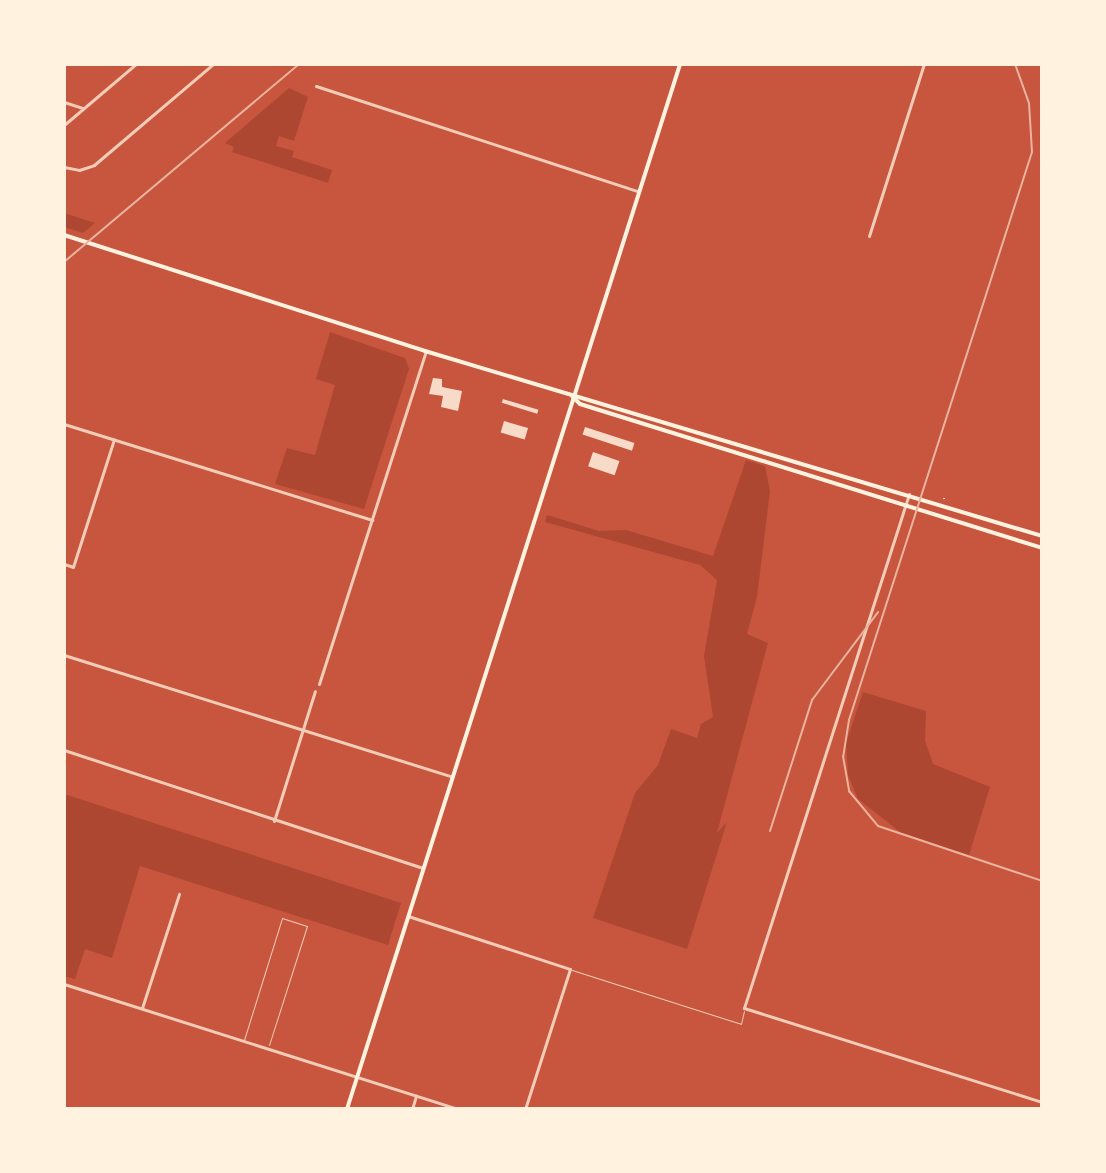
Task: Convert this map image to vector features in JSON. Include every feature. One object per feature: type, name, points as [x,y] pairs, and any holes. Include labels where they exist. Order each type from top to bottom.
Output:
[{"type":"main road","points":[[347,1109],[680,64]]},
{"type":"main road","points":[[64,235],[425,351],[572,396],[910,491],[1042,536]]},
{"type":"main road","points":[[572,396],[580,404],[1042,548]]},
{"type":"street","points":[[64,125],[136,64]]},
{"type":"street","points":[[64,167],[86,168],[213,64]]},
{"type":"street","points":[[869,236],[924,64]]},
{"type":"street","points":[[316,86],[638,191]]},
{"type":"street","points":[[64,102],[83,108]]},
{"type":"street","points":[[319,684],[425,351]]},
{"type":"street","points":[[64,424],[372,520]]},
{"type":"street","points":[[64,564],[73,567],[114,439]]},
{"type":"street","points":[[910,491],[744,1008],[1042,1102]]},
{"type":"street","points":[[64,655],[451,776]]},
{"type":"street","points":[[274,822],[315,691]]},
{"type":"street","points":[[64,750],[221,798],[274,822],[422,868]]},
{"type":"street","points":[[142,1009],[179,894]]},
{"type":"street","points":[[408,916],[570,969],[525,1109]]},
{"type":"street","points":[[64,984],[458,1109]]},
{"type":"street","points":[[412,1109],[416,1096]]},
{"type":"lane","points":[[244,1040],[282,918],[307,926],[268,1048]]},
{"type":"lane","points":[[570,969],[741,1024],[744,1008]]},
{"type":"shaded area","points":[[289,88],[308,97],[294,141],[279,136],[276,146],[294,151],[292,157],[332,170],[328,183],[232,152],[234,147],[225,143]]},
{"type":"shaded area","points":[[64,213],[95,223],[83,233],[64,227]]},
{"type":"shaded area","points":[[330,332],[405,358],[409,369],[364,509],[275,484],[287,448],[315,455],[335,385],[316,379]]},
{"type":"shaded area","points":[[746,460],[765,466],[770,491],[757,597],[747,634],[768,643],[717,833],[727,822],[687,949],[593,918],[635,793],[658,765],[671,729],[697,738],[701,724],[713,717],[704,656],[717,580],[700,565],[545,522],[547,515],[599,531],[626,530],[713,556]]},
{"type":"shaded area","points":[[863,692],[926,711],[925,741],[933,764],[990,787],[969,855],[900,832],[858,799],[848,775],[846,743]]},
{"type":"shaded area","points":[[64,794],[401,903],[388,945],[140,866],[112,958],[85,949],[75,979],[64,976]]},
{"type":"building","points":[[433,378],[442,379],[442,387],[462,391],[458,411],[441,407],[443,396],[429,394]]},
{"type":"building","points":[[503,399],[538,410],[537,414],[502,403]]},
{"type":"building","points":[[504,421],[528,428],[525,439],[501,433]]},
{"type":"building","points":[[585,427],[634,443],[632,451],[583,435]]},
{"type":"building","points":[[593,452],[619,461],[615,475],[588,466]]},
{"type":"railway","points":[[64,262],[299,64]]},
{"type":"railway","points":[[1015,64],[1029,103],[1032,152],[849,720],[843,756],[849,791],[878,826],[1042,881]]},
{"type":"railway","points":[[770,831],[812,700],[878,612]]}]
